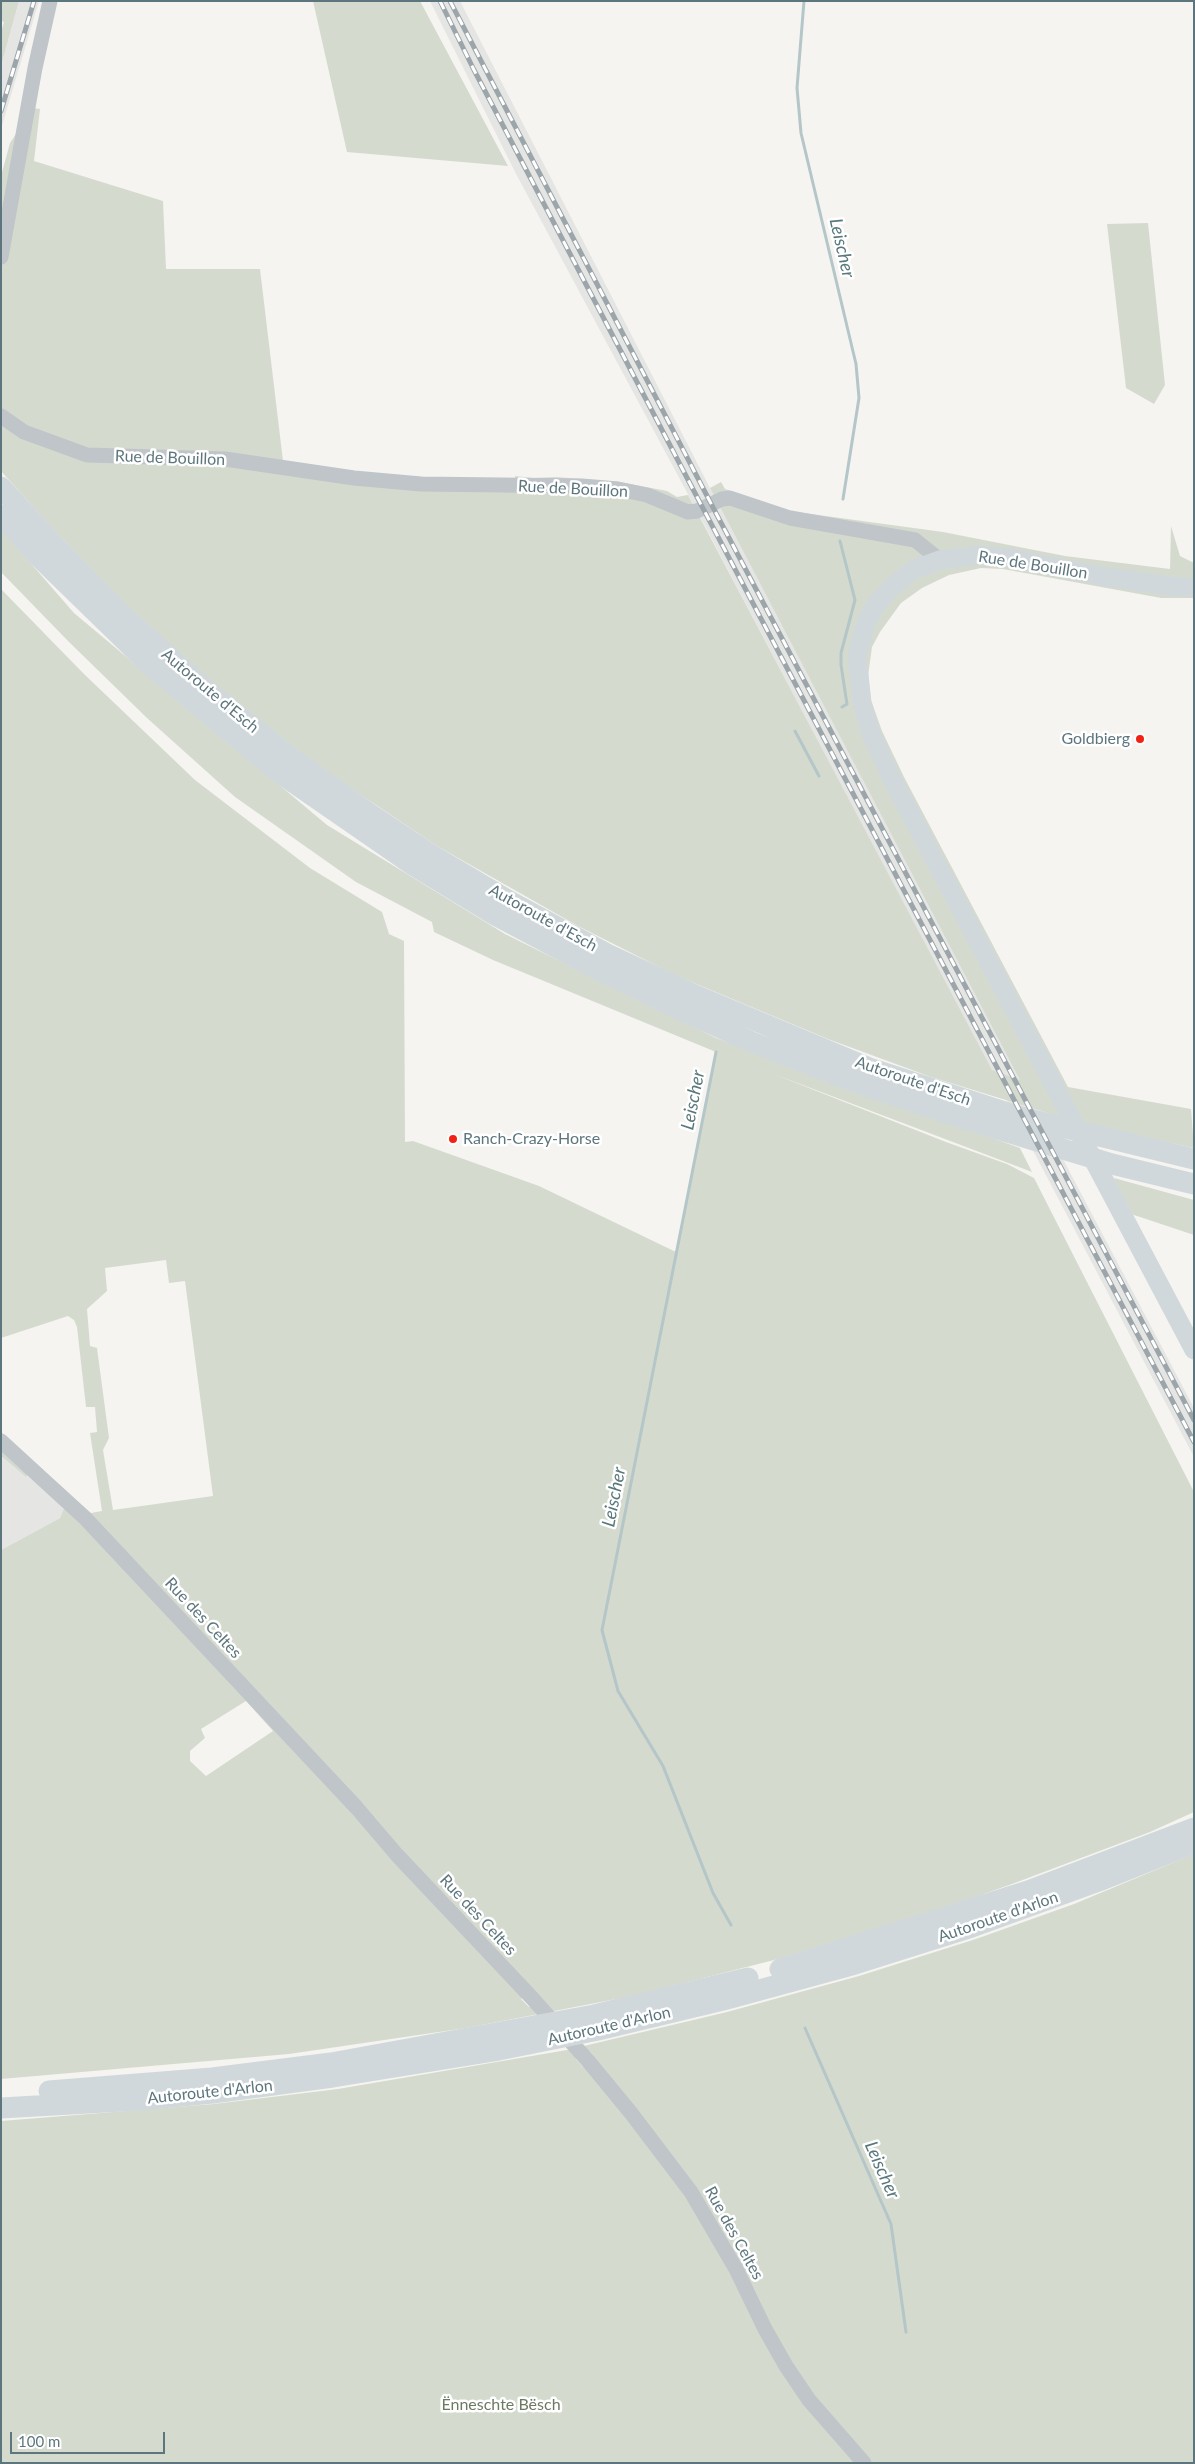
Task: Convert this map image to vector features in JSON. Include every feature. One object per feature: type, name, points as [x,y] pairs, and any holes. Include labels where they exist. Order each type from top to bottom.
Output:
[{"type":"highway","name":"Autoroute d'Esch","points":[[1,487],[121,614],[210,693],[290,757],[373,816],[430,854],[511,902],[607,954],[697,996],[869,1068],[1017,1116],[1194,1159]]},
{"type":"highway","name":"Autoroute d'Esch","points":[[1,515],[38,556],[151,666],[270,765],[398,855],[495,915],[592,967],[689,1014],[860,1084],[968,1120],[1128,1168],[1194,1184]]},
{"type":"highway","name":"Autoroute d'Arlon","points":[[1,2094],[140,2084],[331,2063],[594,2015],[716,1986],[858,1946],[1028,1891],[1194,1828]]},
{"type":"highway","name":"Autoroute d'Arlon","points":[[1,2108],[141,2100],[333,2078],[494,2051],[598,2030],[723,2000],[856,1964],[972,1927],[1099,1881],[1194,1843]]},
{"type":"main road","name":"Rue de Bouillon","points":[[940,560],[978,555],[1010,558],[1101,576],[1194,588]]},
{"type":"main road","points":[[940,560],[915,569],[894,585],[878,602],[866,622],[857,656],[862,702],[872,736],[893,781],[1194,1350]]},
{"type":"street","points":[[1,256],[35,68],[50,1]]},
{"type":"street","name":"Rue de Bouillon","points":[[1,416],[24,432],[87,455],[225,459],[361,479],[421,484],[582,486],[618,489],[647,495],[688,512],[696,511],[722,499],[730,498],[790,518],[915,540],[940,560]]},
{"type":"street","name":"Rue des Celtes","points":[[1,1441],[86,1519],[532,1998],[589,2062],[691,2192],[736,2269],[765,2329],[791,2373],[809,2400],[864,2463]]},
{"type":"shaded area","points":[[19,1],[39,1],[1,129],[1,66]]},
{"type":"shaded area","points":[[430,1],[460,1],[710,488],[1194,1408],[1194,1457],[706,528],[515,172]]},
{"type":"shaded area","points":[[1,1456],[26,1477],[29,1475],[64,1508],[60,1518],[1,1550]]},
{"type":"green space","points":[[1,1],[19,1],[1,66],[1,32],[4,22],[1,21]]},
{"type":"green space","points":[[313,1],[420,1],[508,166],[347,152]]},
{"type":"green space","points":[[33,108],[40,109],[34,161],[163,201],[166,269],[260,269],[283,461],[384,476],[515,479],[515,476],[533,478],[556,477],[620,482],[667,491],[677,497],[688,495],[992,1070],[1020,1080],[710,488],[721,482],[725,489],[789,511],[943,532],[1065,556],[1170,569],[1171,526],[1180,556],[1194,563],[1194,598],[1161,598],[1003,569],[981,568],[949,575],[922,588],[901,603],[880,632],[872,647],[868,676],[871,700],[882,731],[904,777],[1068,1087],[1191,1109],[1194,1148],[1084,1124],[931,1077],[828,1039],[675,975],[578,926],[437,846],[318,766],[216,686],[128,607],[52,528],[1,471],[1,176],[10,143]]},
{"type":"green space","points":[[1148,223],[1165,385],[1154,404],[1126,388],[1107,224]]},
{"type":"green space","points":[[1,529],[74,613],[327,825],[505,934],[716,1038],[1020,1148],[1032,1172],[771,1073],[1007,1164],[1034,1178],[1194,1492],[1194,1812],[1150,1832],[893,1926],[782,1958],[632,1996],[466,2028],[289,2054],[1,2079],[1,1550],[60,1518],[64,1508],[28,1475],[26,1477],[1,1456],[1,1432],[91,1513],[102,1511],[90,1433],[97,1432],[95,1407],[86,1407],[77,1327],[74,1320],[68,1316],[1,1338],[1,589],[84,674],[195,780],[310,868],[382,912],[389,934],[404,941],[405,1142],[413,1141],[539,1186],[676,1252],[716,1052],[493,960],[434,932],[432,922],[356,882],[235,797],[147,718],[1,572]],"holes":[[[166,1260],[169,1283],[185,1281],[213,1496],[113,1510],[103,1450],[109,1438],[97,1348],[90,1346],[87,1309],[107,1291],[105,1268]],[[246,1701],[273,1731],[206,1776],[190,1761],[190,1751],[205,1738],[201,1729]],[[532,1988],[540,1997],[529,2007],[521,1999]]]},
{"type":"green space","points":[[1114,1178],[1194,1200],[1194,1235],[1128,1213]]},
{"type":"green space","name":"Ënneschte Bësch","points":[[1194,1854],[1194,2463],[1,2463],[1,2121],[214,2104],[338,2089],[567,2050],[727,2012],[859,1976],[976,1939],[1074,1904]],"holes":[[[590,2052],[594,2057],[583,2067],[576,2059]]]},
{"type":"waterway","name":"Leischer","points":[[804,1],[797,88],[801,133],[856,364],[859,398],[843,499]]},
{"type":"waterway","name":"Leischer","points":[[840,541],[855,600],[841,653],[847,704],[842,707]]},
{"type":"waterway","name":"Leischer","points":[[795,731],[819,776]]},
{"type":"waterway","name":"Leischer","points":[[716,1052],[602,1630],[618,1691],[663,1766],[713,1893],[731,1925]]},
{"type":"waterway","name":"Leischer","points":[[805,2028],[891,2224],[906,2332]]},
{"type":"railway","points":[[1,111],[34,1]]},
{"type":"railway","points":[[440,1],[474,70],[696,495],[1194,1442]]},
{"type":"railway","points":[[450,1],[718,517],[1194,1420]]},
{"type":"place","name":"Goldbierg","points":[[1140,739]]},
{"type":"place","name":"Ranch-Crazy-Horse","points":[[453,1139]]}]
